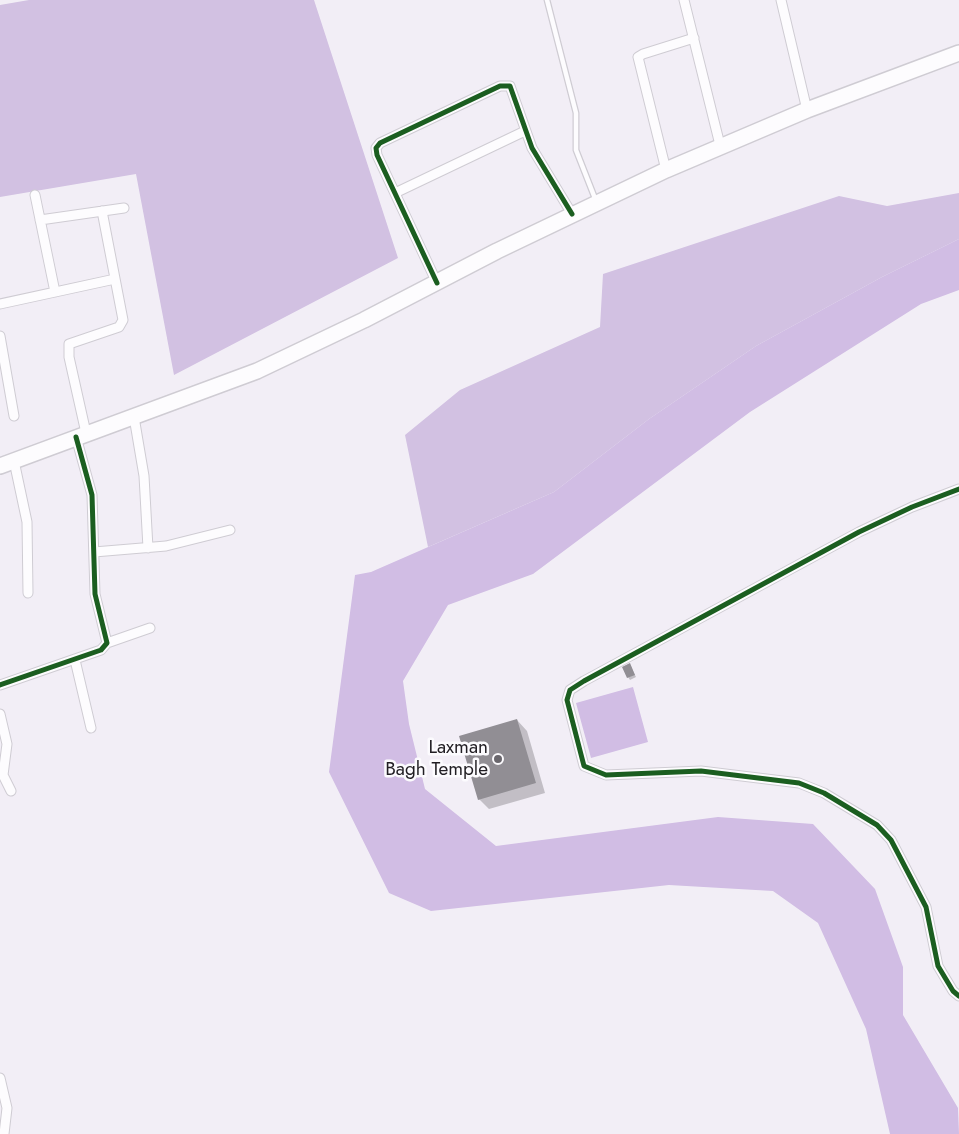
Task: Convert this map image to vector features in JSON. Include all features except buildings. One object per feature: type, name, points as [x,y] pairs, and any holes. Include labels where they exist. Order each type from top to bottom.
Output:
[{"type":"main road","points":[[7,463],[257,371],[438,283],[572,214],[720,145],[807,110],[959,54]]},
{"type":"street","points":[[684,0],[720,145]]},
{"type":"street","points":[[781,0],[807,110]]},
{"type":"street","points":[[666,170],[638,57],[694,38]]},
{"type":"street","points":[[438,283],[377,155],[376,148],[380,143],[506,85],[512,90],[525,131],[540,164],[572,214]]},
{"type":"street","points":[[395,194],[525,131]]},
{"type":"street","points":[[35,195],[55,292]]},
{"type":"street","points":[[40,220],[124,208]]},
{"type":"street","points":[[102,211],[123,320],[122,326],[71,342],[68,349],[92,495],[96,602],[107,643]]},
{"type":"street","points":[[0,304],[115,280]]},
{"type":"street","points":[[0,336],[14,416]]},
{"type":"street","points":[[134,417],[144,476],[148,548]]},
{"type":"street","points":[[7,463],[27,522],[28,593]]},
{"type":"street","points":[[959,489],[912,507],[859,532],[584,681],[570,690],[567,700],[584,766],[596,772],[606,775],[701,771],[799,783],[824,793],[877,825],[891,840],[926,907],[938,966],[953,991],[959,996]]},
{"type":"street","points":[[94,552],[174,544],[230,530]]},
{"type":"street","points":[[0,685],[75,660],[101,650],[107,643],[150,628]]},
{"type":"street","points":[[75,660],[91,728]]},
{"type":"street","points":[[0,714],[7,749],[3,775],[11,791]]},
{"type":"street","points":[[0,1078],[7,1108],[4,1134]]},
{"type":"lane","points":[[547,0],[576,113],[576,150],[597,202]]},
{"type":"shaded area","points":[[29,0],[314,0],[398,258],[174,375],[136,174],[0,197],[0,5]]},
{"type":"shaded area","points":[[959,193],[959,239],[882,277],[756,346],[649,419],[554,492],[428,547],[405,435],[460,390],[600,327],[603,274],[839,196],[887,206]]},
{"type":"shaded area","points":[[959,239],[959,290],[921,304],[750,412],[533,574],[448,605],[403,681],[409,724],[425,789],[496,846],[718,817],[813,824],[875,889],[903,967],[903,1015],[958,1108],[959,1134],[890,1134],[866,1029],[818,923],[773,891],[669,885],[431,911],[389,893],[329,772],[355,575],[371,572],[554,492],[649,419],[756,346],[882,277]]},
{"type":"shaded area","points":[[633,687],[648,742],[591,758],[576,703]]},
{"type":"cycle path","points":[[437,283],[377,155],[376,148],[380,143],[500,86],[510,86],[532,148],[572,214]]},
{"type":"cycle path","points":[[0,685],[101,650],[107,643],[95,594],[92,495],[76,437]]},
{"type":"cycle path","points":[[959,489],[912,507],[859,532],[584,681],[570,690],[567,700],[584,766],[606,775],[701,771],[799,783],[824,793],[877,825],[891,840],[926,907],[938,966],[953,991],[959,996]]},
{"type":"place","name":"Laxman Bagh Temple","points":[[498,759]]}]
